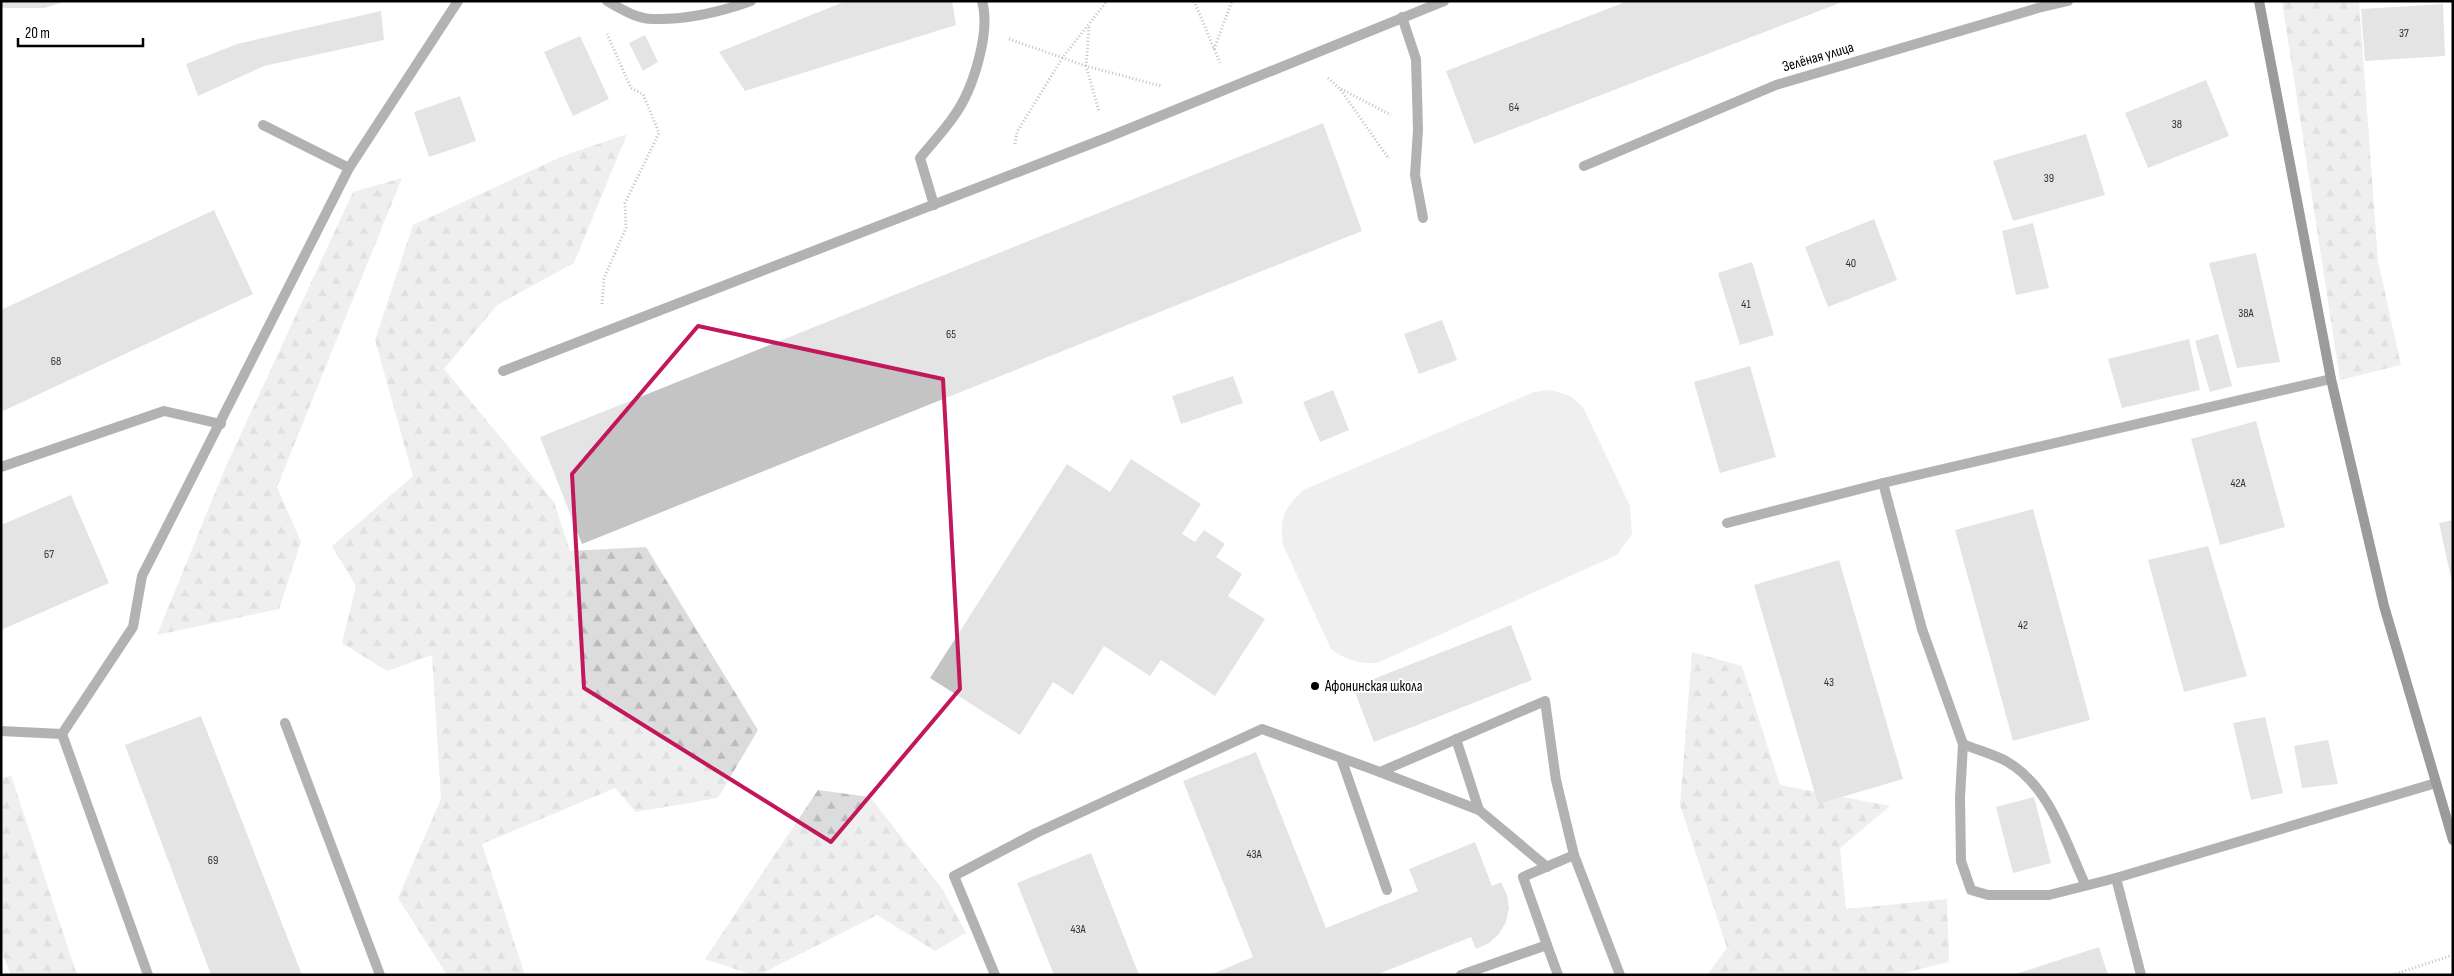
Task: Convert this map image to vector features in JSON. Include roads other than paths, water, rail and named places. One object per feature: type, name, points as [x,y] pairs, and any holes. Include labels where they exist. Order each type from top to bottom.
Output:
[{"type":"street","points":[[62,734],[133,627],[142,576],[221,424],[349,168],[458,1]]},
{"type":"street","points":[[607,1],[626,12],[652,20],[715,13],[751,1]]},
{"type":"street","points":[[934,205],[920,158],[956,115],[977,67],[985,31],[982,1]]},
{"type":"street","points":[[503,371],[1106,138],[1444,1]]},
{"type":"street","name":"Зелёная улица","points":[[1584,166],[1776,85],[2038,8],[2068,1]]},
{"type":"street","points":[[2260,1],[2331,379],[2384,606],[2453,840]]},
{"type":"street","points":[[1402,17],[1416,59],[1418,130],[1415,175],[1423,218]]},
{"type":"street","points":[[263,125],[349,168]]},
{"type":"street","points":[[1728,523],[1883,483],[2331,379]]},
{"type":"street","points":[[1,467],[164,411],[221,424]]},
{"type":"street","points":[[1883,483],[1922,629],[1963,744],[1960,798],[1961,860],[1971,890],[1988,895],[2049,895],[2085,884],[2116,878],[2436,783]]},
{"type":"street","points":[[1380,772],[1545,701],[1556,780],[1574,855],[1620,975]]},
{"type":"street","points":[[284,723],[380,975]]},
{"type":"street","points":[[995,975],[954,876],[1036,833],[1262,729],[1479,810],[1547,867]]},
{"type":"street","points":[[1,731],[62,734]]},
{"type":"street","points":[[62,734],[148,975]]},
{"type":"street","points":[[1456,739],[1479,810]]},
{"type":"street","points":[[1963,744],[2005,761],[2028,777],[2046,799],[2085,884]]},
{"type":"street","points":[[1341,758],[1388,890]]},
{"type":"street","points":[[1558,975],[1523,877],[1574,855]]},
{"type":"street","points":[[2116,878],[2141,975]]},
{"type":"street","points":[[1460,975],[1547,946]]},
{"type":"place","name":"Афонинская школа","points":[[1315,686]]}]
